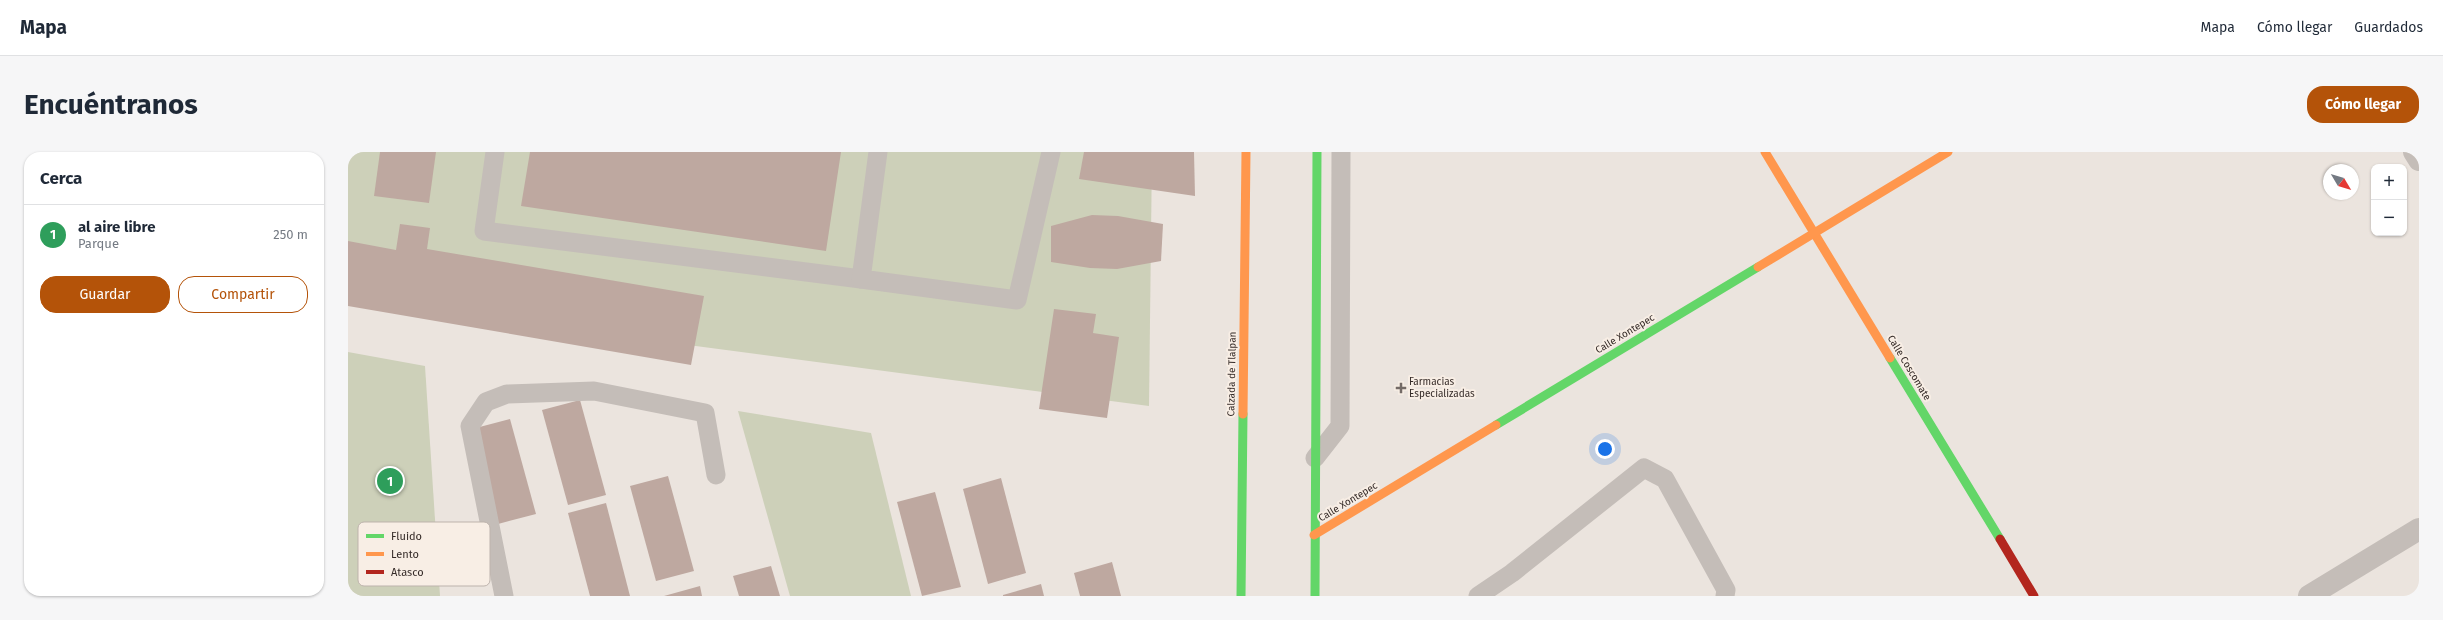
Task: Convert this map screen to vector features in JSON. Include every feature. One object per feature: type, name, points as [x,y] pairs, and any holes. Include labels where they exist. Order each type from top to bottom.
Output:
[{"type":"street","name":"Calzada de Tlalpan","points":[[1241,596],[1246,152]]},
{"type":"street","points":[[1315,596],[1314,535],[1317,152]]},
{"type":"street","name":"Calle Coscomate","points":[[1765,152],[1815,232],[2034,596]]},
{"type":"street","name":"Calle Xontepec","points":[[1314,535],[1948,152]]},
{"type":"street","points":[[2414,152],[2419,160]]},
{"type":"street","points":[[2309,596],[2419,529]]},
{"type":"lane","points":[[495,152],[484,231],[1017,300],[1051,152]]},
{"type":"lane","points":[[861,279],[878,152]]},
{"type":"lane","points":[[1315,458],[1340,426],[1341,152]]},
{"type":"lane","points":[[489,522],[470,426],[486,402],[507,394],[594,391],[705,413],[716,475]]},
{"type":"lane","points":[[1478,596],[1512,573],[1644,468],[1665,479],[1726,590],[1725,596]]},
{"type":"lane","points":[[490,526],[504,596]]},
{"type":"green space","points":[[348,152],[1152,152],[1149,406],[348,300]]},
{"type":"green space","points":[[348,352],[425,366],[435,522],[358,522],[358,586],[439,586],[440,596],[348,596]]},
{"type":"green space","points":[[738,411],[871,433],[911,596],[790,596]]},
{"type":"building","points":[[380,152],[436,152],[429,203],[374,196]]},
{"type":"building","points":[[530,152],[841,152],[826,251],[521,206]]},
{"type":"building","points":[[1084,152],[1194,152],[1195,196],[1079,179]]},
{"type":"building","points":[[1092,215],[1118,216],[1163,224],[1161,261],[1117,269],[1090,268],[1051,262],[1051,226]]},
{"type":"building","points":[[400,224],[430,228],[427,249],[704,296],[691,365],[348,306],[348,241],[396,250]]},
{"type":"building","points":[[1054,309],[1096,314],[1093,333],[1119,337],[1107,418],[1039,409]]},
{"type":"building","points":[[580,400],[606,495],[568,505],[542,410]]},
{"type":"building","points":[[510,419],[536,514],[498,524],[472,429]]},
{"type":"building","points":[[668,476],[694,571],[656,581],[630,486]]},
{"type":"building","points":[[1001,478],[1026,573],[988,584],[963,489]]},
{"type":"building","points":[[935,492],[961,587],[922,596],[897,502]]},
{"type":"building","points":[[606,503],[630,596],[590,596],[568,513]]},
{"type":"building","points":[[1112,562],[1121,596],[1080,596],[1074,573]]},
{"type":"building","points":[[771,566],[780,596],[739,596],[733,576]]},
{"type":"building","points":[[1041,584],[1044,596],[1003,596],[1003,595]]},
{"type":"building","points":[[700,586],[702,596],[664,596]]},
{"type":"traffic: fast","points":[[1315,596],[1317,152]]},
{"type":"traffic: fast","points":[[1496,425],[1758,267]]},
{"type":"traffic: fast","points":[[1890,358],[2000,539]]},
{"type":"traffic: fast","points":[[1241,596],[1243,414]]},
{"type":"traffic: slow","points":[[1243,414],[1246,152]]},
{"type":"traffic: slow","points":[[1765,152],[1890,358]]},
{"type":"traffic: slow","points":[[1758,267],[1948,152]]},
{"type":"traffic: slow","points":[[1314,535],[1496,425]]},
{"type":"traffic: jam","points":[[2000,539],[2034,596]]},
{"type":"place","name":"Farmacias Especializadas","points":[[1401,388]]},
{"type":"place","name":"al aire libre","points":[[390,481]]}]
